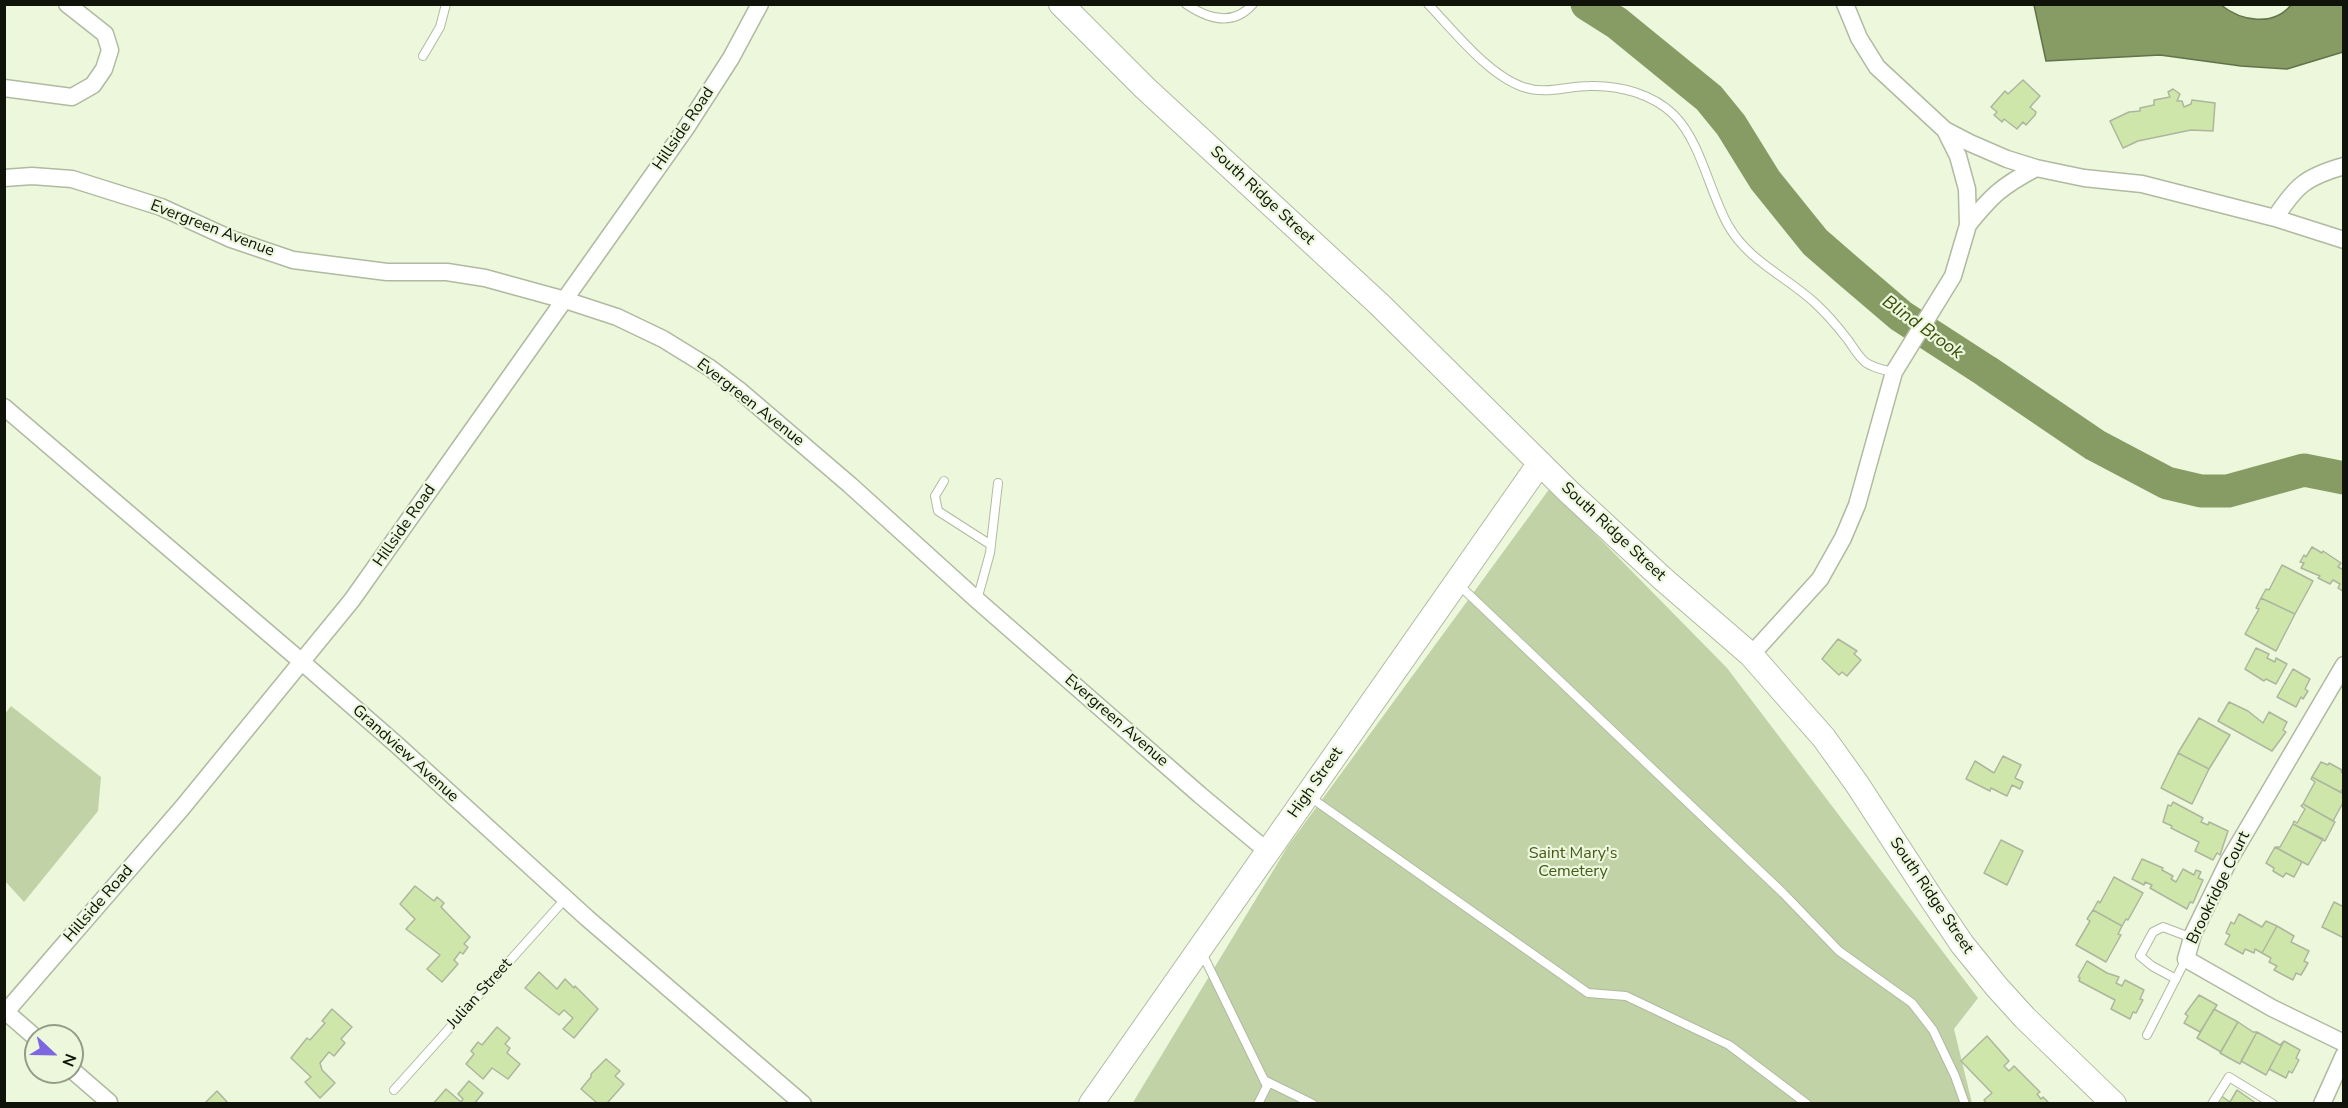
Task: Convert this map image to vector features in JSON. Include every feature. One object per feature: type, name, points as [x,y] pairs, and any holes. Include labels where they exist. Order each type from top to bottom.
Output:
[{"type":"street","points":[[4,88],[72,97],[93,85],[104,69],[110,50],[105,34],[67,4]]},
{"type":"street","name":"Hillside Road","points":[[5,1013],[182,808],[352,600],[686,128],[731,58],[760,4]]},
{"type":"street","name":"South Ridge Street","points":[[1061,4],[1146,88],[1380,305],[1540,463],[1663,579],[1751,655],[1824,738],[1857,784],[1932,901],[1976,961],[2025,1018],[2114,1104]]},
{"type":"street","points":[[1845,4],[1859,38],[1877,67],[1945,130],[2007,159],[2036,168],[2084,178],[2142,184],[2275,218],[2343,240]]},
{"type":"street","points":[[1751,655],[1821,579],[1843,538],[1857,505],[1894,372],[1953,276],[1968,225],[1966,189],[1958,156],[1945,130]]},
{"type":"street","points":[[2275,218],[2292,192],[2307,180],[2343,166]]},
{"type":"street","points":[[1968,225],[1986,202],[2006,183],[2036,168]]},
{"type":"street","name":"Evergreen Avenue","points":[[4,178],[32,176],[72,179],[161,207],[231,239],[293,260],[387,272],[447,272],[485,278],[566,300],[617,317],[663,339],[717,374],[850,485],[977,600],[1200,795],[1268,851]]},
{"type":"street","name":"Grandview Avenue","points":[[4,407],[302,662],[719,1033],[803,1104]]},
{"type":"street","name":"High Street","points":[[1091,1104],[1540,463]]},
{"type":"street","name":"Brookridge Court","points":[[2343,665],[2228,862],[2192,938],[2186,959],[2272,1008],[2343,1043]]},
{"type":"street","points":[[5,1013],[24,1028]]},
{"type":"street","points":[[2322,1104],[2343,1055]]},
{"type":"street","points":[[84,1081],[109,1103]]},
{"type":"lane","points":[[423,56],[440,27],[446,4]]},
{"type":"lane","points":[[1186,4],[1221,20],[1242,15],[1253,4]]},
{"type":"lane","points":[[1428,4],[1494,70],[1522,87],[1546,92],[1589,86],[1607,87],[1642,95],[1664,107],[1674,115],[1692,142],[1728,225],[1741,244],[1753,256],[1816,303],[1864,361],[1875,368],[1894,372]]},
{"type":"lane","points":[[944,481],[935,496],[938,511],[991,545]]},
{"type":"lane","points":[[977,600],[991,545],[998,483]]},
{"type":"lane","points":[[1457,583],[1783,893],[1839,951],[1911,1003],[1933,1030],[1955,1076],[1965,1104]]},
{"type":"lane","points":[[1307,795],[1588,993],[1626,996],[1729,1045],[1807,1104]]},
{"type":"lane","name":"Julian Street","points":[[394,1090],[566,898]]},
{"type":"lane","points":[[2176,979],[2152,966],[2140,956],[2153,932],[2163,927],[2192,938]]},
{"type":"lane","points":[[1199,947],[1267,1086],[1258,1104]]},
{"type":"lane","points":[[2147,1035],[2186,959]]},
{"type":"lane","points":[[2212,1104],[2229,1077],[2273,1104]]},
{"type":"lane","points":[[1264,1080],[1313,1104]]},
{"type":"green space","name":"Saint Mary's Cemetery","points":[[1550,488],[1727,668],[1978,998],[1954,1029],[1972,1103],[1132,1104],[1288,846]]},
{"type":"green space","points":[[11,706],[101,777],[98,811],[24,902],[5,881],[4,715]]},
{"type":"shaded area","points":[[2034,5],[2221,5],[2247,18],[2266,19],[2284,12],[2291,5],[2343,5],[2343,52],[2287,69],[2241,66],[2160,55],[2046,61]]},
{"type":"building","points":[[2023,80],[2040,96],[2030,107],[2036,112],[2035,115],[2026,125],[2023,122],[2017,129],[2004,119],[2002,122],[1994,115],[1997,112],[1991,107],[2005,91],[2008,94]]},
{"type":"building","points":[[2173,89],[2180,94],[2177,101],[2182,101],[2184,107],[2191,104],[2192,100],[2215,103],[2213,131],[2191,130],[2138,141],[2123,148],[2110,121],[2129,112],[2140,111],[2140,108],[2154,105],[2154,100],[2170,97],[2168,92]]},
{"type":"building","points":[[2312,547],[2322,553],[2323,551],[2341,563],[2338,567],[2344,570],[2344,592],[2338,588],[2340,584],[2333,580],[2330,584],[2318,578],[2320,576],[2301,568],[2304,563],[2300,562]]},
{"type":"building","points":[[2282,565],[2313,581],[2295,614],[2261,598],[2266,589],[2269,590]]},
{"type":"building","points":[[2261,598],[2295,614],[2276,651],[2245,634],[2259,609],[2256,608]]},
{"type":"building","points":[[1838,639],[1857,651],[1854,654],[1861,660],[1847,676],[1842,672],[1839,675],[1822,659]]},
{"type":"building","points":[[2256,648],[2269,654],[2267,658],[2275,662],[2276,658],[2287,664],[2276,684],[2266,679],[2264,681],[2245,669]]},
{"type":"building","points":[[2293,669],[2310,679],[2305,689],[2308,691],[2303,699],[2301,697],[2296,707],[2277,697]]},
{"type":"building","points":[[2229,702],[2248,711],[2263,723],[2269,712],[2287,722],[2283,730],[2286,732],[2272,751],[2218,721]]},
{"type":"building","points":[[2199,718],[2230,735],[2209,769],[2178,753]]},
{"type":"building","points":[[2178,753],[2209,769],[2192,804],[2161,788]]},
{"type":"building","points":[[2003,756],[2021,765],[2015,778],[2023,782],[2020,789],[2012,785],[2007,796],[1991,788],[1990,791],[1966,779],[1975,761],[1994,773]]},
{"type":"building","points":[[2321,762],[2328,765],[2329,763],[2342,770],[2344,788],[2340,792],[2312,777]]},
{"type":"building","points":[[2312,777],[2344,794],[2344,801],[2333,821],[2303,804],[2315,782],[2311,779]]},
{"type":"building","points":[[2173,802],[2203,818],[2201,822],[2208,825],[2209,822],[2228,831],[2220,855],[2217,853],[2213,860],[2195,851],[2199,842],[2163,822],[2168,805],[2171,806]]},
{"type":"building","points":[[2303,804],[2335,822],[2325,841],[2293,824],[2294,821],[2297,823],[2305,809],[2301,806]]},
{"type":"building","points":[[2293,824],[2323,839],[2308,865],[2275,847],[2280,847]]},
{"type":"building","points":[[2001,840],[2023,851],[2007,885],[1984,873]]},
{"type":"building","points":[[2275,847],[2302,862],[2294,877],[2286,873],[2283,877],[2266,863]]},
{"type":"building","points":[[2142,859],[2163,868],[2162,870],[2173,876],[2171,879],[2176,882],[2183,869],[2194,875],[2196,870],[2201,872],[2198,878],[2203,880],[2193,903],[2190,902],[2187,909],[2150,888],[2152,885],[2145,882],[2144,885],[2132,879]]},
{"type":"building","points":[[2114,877],[2143,893],[2128,920],[2126,919],[2122,926],[2093,910],[2098,901],[2100,903]]},
{"type":"building","points":[[415,886],[434,901],[437,897],[444,903],[441,907],[470,937],[464,944],[468,947],[454,960],[458,964],[442,982],[427,969],[440,955],[406,929],[415,919],[400,904]]},
{"type":"building","points":[[2334,902],[2344,907],[2344,938],[2322,927]]},
{"type":"building","points":[[2093,910],[2122,926],[2118,934],[2121,935],[2106,962],[2076,945],[2090,921],[2087,919]]},
{"type":"building","points":[[2239,914],[2262,927],[2266,921],[2277,926],[2262,953],[2255,949],[2254,953],[2245,949],[2243,954],[2225,944],[2230,935],[2226,933],[2231,922],[2234,924]]},
{"type":"building","points":[[2277,926],[2294,936],[2291,942],[2309,951],[2304,961],[2308,963],[2301,975],[2296,973],[2293,980],[2274,970],[2277,966],[2269,962],[2271,958],[2262,953]]},
{"type":"building","points":[[2087,961],[2119,977],[2116,983],[2122,986],[2125,980],[2144,990],[2140,999],[2143,1000],[2130,1019],[2111,1009],[2115,1000],[2079,981],[2078,977]]},
{"type":"building","points":[[539,972],[557,989],[565,979],[598,1009],[574,1038],[563,1029],[573,1018],[564,1010],[559,1015],[525,988]]},
{"type":"building","points":[[2199,995],[2217,1005],[2200,1032],[2184,1023],[2188,1016],[2185,1014]]},
{"type":"building","points":[[332,1009],[352,1027],[341,1039],[345,1043],[334,1056],[329,1052],[320,1063],[322,1070],[335,1083],[320,1098],[305,1082],[311,1077],[291,1058],[307,1038],[310,1040],[325,1023],[322,1021]]},
{"type":"building","points":[[2214,1009],[2238,1022],[2221,1052],[2197,1038]]},
{"type":"building","points":[[2238,1022],[2253,1032],[2257,1032],[2240,1064],[2220,1053]]},
{"type":"building","points":[[497,1027],[510,1038],[505,1044],[510,1048],[507,1053],[520,1064],[508,1079],[492,1068],[483,1079],[466,1064],[474,1054],[471,1051],[478,1042],[482,1045]]},
{"type":"building","points":[[2257,1032],[2280,1045],[2284,1041],[2266,1075],[2241,1061]]},
{"type":"building","points":[[1987,1036],[2009,1061],[2004,1066],[2009,1071],[2014,1066],[2040,1092],[2037,1094],[2041,1099],[2043,1097],[2050,1104],[1987,1104],[1984,1100],[1992,1093],[1961,1061]]},
{"type":"building","points":[[2284,1041],[2300,1050],[2296,1058],[2299,1060],[2292,1073],[2289,1071],[2286,1078],[2269,1069]]},
{"type":"building","points":[[606,1059],[620,1071],[615,1076],[624,1084],[608,1102],[609,1104],[595,1104],[596,1102],[581,1089],[591,1074]]},
{"type":"building","points":[[469,1081],[483,1093],[474,1104],[433,1104],[446,1089],[461,1102],[463,1099],[458,1094]]},
{"type":"building","points":[[2237,1090],[2257,1104],[2215,1104],[2220,1095],[2230,1102]]},
{"type":"building","points":[[217,1091],[229,1104],[204,1104]]},
{"type":"waterway","name":"Blind Brook","points":[[1587,4],[1617,23],[1709,98],[1731,125],[1765,180],[1815,242],[1846,269],[1901,316],[2095,445],[2167,483],[2201,491],[2228,491],[2304,470],[2344,478]]}]
